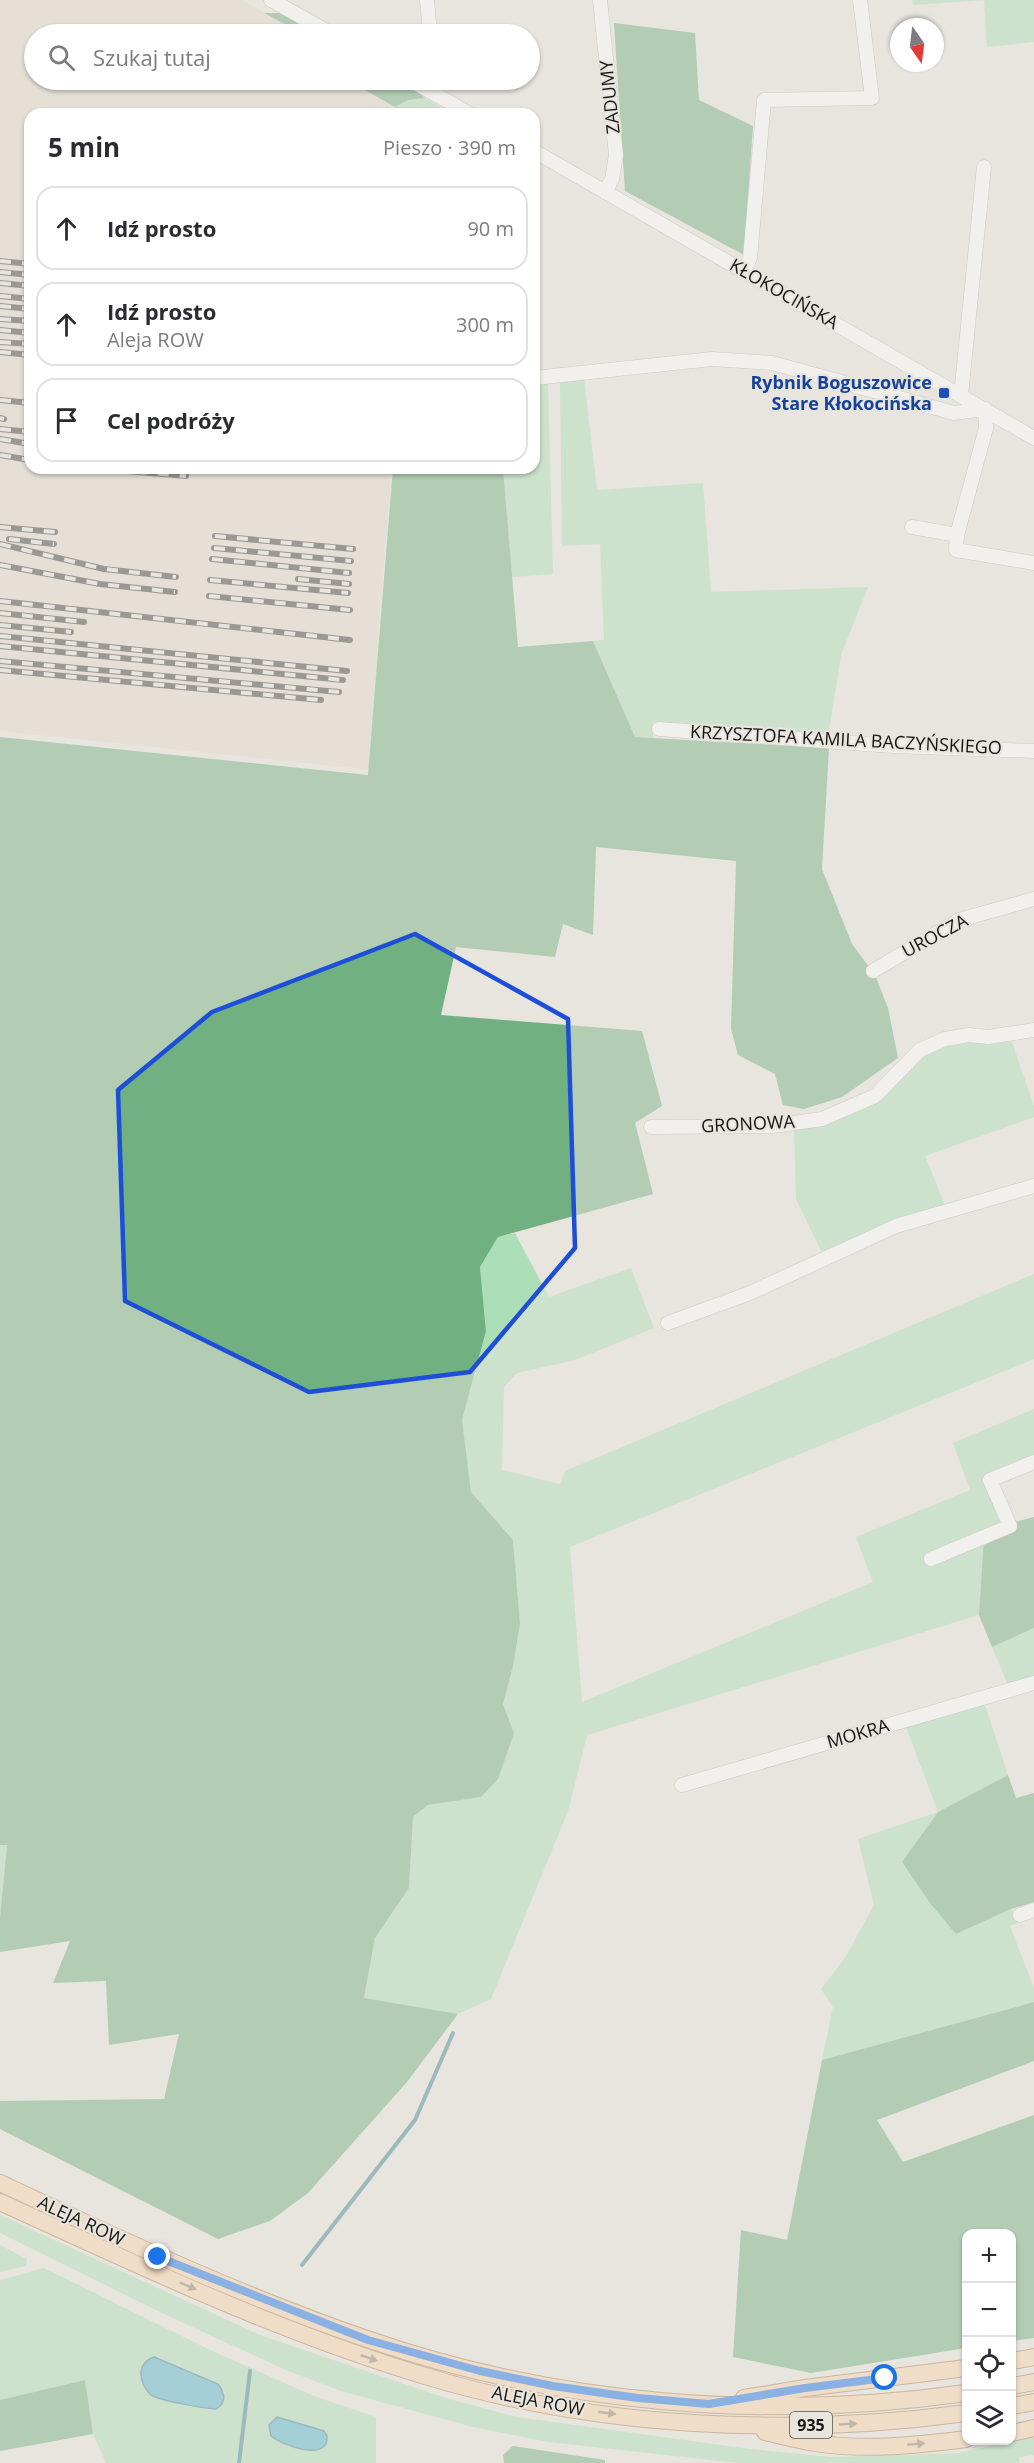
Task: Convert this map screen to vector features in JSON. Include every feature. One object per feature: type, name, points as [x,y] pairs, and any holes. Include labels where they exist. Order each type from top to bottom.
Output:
[{"type":"main road","name":"ALEJA ROW","points":[[0,2182],[158,2257],[368,2340],[434,2359],[526,2381],[617,2396],[709,2404],[844,2405],[962,2393]]},
{"type":"main road","name":"ALEJA ROW","points":[[0,2202],[297,2334],[426,2377],[551,2405],[641,2418],[726,2424],[844,2424],[962,2413]]},
{"type":"main road","points":[[1016,2360],[1034,2357]]},
{"type":"main road","points":[[709,2404],[805,2388],[962,2368]]},
{"type":"main road","points":[[1016,2385],[1034,2382]]},
{"type":"main road","points":[[1016,2405],[1034,2402]]},
{"type":"main road","points":[[726,2424],[824,2444],[903,2445],[962,2439]]},
{"type":"main road","points":[[1016,2432],[1034,2428]]},
{"type":"street","points":[[272,0],[294,6],[318,24]]},
{"type":"street","points":[[427,0],[429,24]]},
{"type":"street","name":"ZADUMY","points":[[600,0],[615,155],[612,180],[605,192]]},
{"type":"street","points":[[744,271],[750,258],[764,100],[872,98],[860,0]]},
{"type":"street","points":[[438,90],[462,108]]},
{"type":"street","name":"KŁOKOCIŃSKA","points":[[540,154],[1034,438]]},
{"type":"street","points":[[961,395],[984,167]]},
{"type":"street","points":[[540,377],[712,359],[772,363],[954,413],[986,409],[986,428],[957,535],[956,550],[1034,563]]},
{"type":"street","points":[[912,527],[957,535]]},
{"type":"street","name":"KRZYSZTOFA KAMILA BACZYŃSKIEGO","points":[[659,729],[893,746],[1034,751]]},
{"type":"street","name":"UROCZA","points":[[873,970],[959,920],[1034,899]]},
{"type":"street","name":"GRONOWA","points":[[651,1127],[771,1126],[822,1119],[875,1096],[920,1050],[945,1039],[1034,1030]]},
{"type":"street","points":[[668,1323],[750,1293],[896,1226],[1034,1186]]},
{"type":"street","points":[[932,1559],[1010,1526],[990,1480],[1034,1462]]},
{"type":"street","name":"MOKRA","points":[[682,1785],[1034,1683]]},
{"type":"street","points":[[1020,1915],[1034,1910]]},
{"type":"highlighted area","points":[[415,934],[568,1019],[575,1248],[470,1372],[309,1392],[125,1301],[118,1090],[212,1012]]},
{"type":"shaded area","points":[[0,0],[242,0],[284,24],[24,24],[24,90],[364,90],[396,108],[24,108],[24,474],[391,474],[379,619],[372,770],[0,731]]},
{"type":"green space","points":[[912,0],[984,0],[913,5]]},
{"type":"green space","points":[[984,0],[1034,0],[1034,42],[987,47]]},
{"type":"green space","points":[[264,13],[282,13],[308,24],[284,24]]},
{"type":"green space","points":[[614,23],[695,33],[699,100],[753,126],[744,255],[625,191]]},
{"type":"green space","points":[[365,90],[414,90],[425,98],[408,100],[395,107]]},
{"type":"green space","points":[[425,98],[442,108],[395,107],[408,100]]},
{"type":"green space","points":[[584,378],[597,490],[703,483],[711,592],[868,587],[841,655],[828,736],[653,722],[653,738],[635,737],[593,641],[604,640],[600,544],[562,546],[560,381]]},
{"type":"green space","points":[[548,383],[553,574],[512,577],[503,474],[540,474],[540,384]]},
{"type":"green space","points":[[393,474],[504,474],[518,647],[593,641],[635,737],[829,748],[822,869],[852,944],[875,975],[888,1008],[898,1058],[842,1097],[804,1109],[783,1105],[775,1074],[738,1055],[731,1029],[736,861],[596,847],[593,935],[563,924],[555,957],[456,947],[441,1015],[642,1031],[662,1106],[635,1123],[653,1194],[498,1237],[480,1267],[486,1331],[462,1420],[471,1492],[513,1540],[520,1624],[513,1666],[503,1704],[514,1733],[498,1779],[481,1797],[428,1805],[413,1817],[409,1888],[375,1938],[364,1998],[458,2014],[407,2082],[308,2193],[270,2221],[218,2239],[0,2129],[0,2101],[164,2099],[179,2034],[109,2045],[106,1981],[53,1983],[70,1941],[0,1952],[0,1918],[7,1845],[0,1845],[0,737],[368,775]]},
{"type":"green space","points":[[968,1039],[1012,1042],[1034,1106],[1034,1117],[925,1156],[945,1205],[823,1255],[796,1199],[794,1128],[881,1095],[923,1054],[949,1043]]},
{"type":"green space","points":[[515,1233],[549,1297],[631,1268],[654,1328],[575,1360],[517,1373],[504,1387],[502,1470],[560,1484],[565,1471],[1034,1274],[1034,1359],[570,1547],[582,1702],[873,1582],[856,1537],[970,1490],[953,1443],[1034,1409],[1034,1458],[984,1479],[1002,1523],[924,1556],[928,1565],[984,1543],[979,1615],[587,1735],[568,1811],[491,1999],[458,2014],[364,1999],[375,1938],[409,1888],[413,1817],[428,1805],[481,1797],[514,1733],[503,1704],[513,1666],[520,1624],[513,1540],[471,1492],[462,1420],[486,1331],[480,1267],[498,1237]]},
{"type":"green space","points":[[1034,1517],[1034,1628],[992,1647],[979,1615],[984,1537],[1015,1522]]},
{"type":"green space","points":[[1034,1628],[1034,1677],[1008,1685],[992,1647]]},
{"type":"green space","points":[[984,1702],[1008,1775],[938,1812],[906,1727]]},
{"type":"green space","points":[[1008,1775],[1016,1798],[1034,1793],[1034,1902],[1011,1909],[956,1934],[930,1903],[902,1862],[938,1812]]},
{"type":"green space","points":[[938,1812],[956,1934],[1011,1909],[1019,1922],[1010,1926],[1034,1988],[1034,2002],[822,2060],[833,2007],[821,1989],[845,1958],[874,1905],[858,1839]]},
{"type":"green space","points":[[0,1845],[7,1845],[0,1918]]},
{"type":"green space","points":[[1034,2002],[1034,2061],[877,2120],[903,2162],[1034,2115],[1034,2338],[1016,2340],[1016,2229],[962,2229],[962,2349],[811,2373],[733,2357],[741,2230],[787,2240],[822,2060]]},
{"type":"green space","points":[[0,2215],[260,2335],[446,2398],[517,2417],[750,2449],[832,2457],[958,2453],[994,2445],[1016,2445],[1016,2440],[1034,2436],[1034,2455],[1019,2457],[1020,2463],[738,2463],[549,2442],[473,2427],[341,2391],[286,2370],[164,2314],[0,2233]]},
{"type":"green space","points":[[0,2245],[27,2259],[26,2266],[0,2272]]},
{"type":"green space","points":[[44,2268],[210,2350],[314,2396],[376,2417],[376,2463],[106,2463],[93,2434],[85,2380],[0,2400],[0,2280]]},
{"type":"green space","points":[[85,2380],[93,2434],[0,2451],[0,2400]]},
{"type":"green space","points":[[513,2446],[605,2460],[605,2463],[504,2463],[503,2455]]},
{"type":"water","points":[[154,2357],[218,2384],[223,2394],[222,2404],[216,2409],[173,2402],[151,2395],[143,2382],[141,2371],[144,2363]]},
{"type":"water","points":[[277,2417],[324,2431],[327,2436],[326,2444],[321,2449],[304,2450],[277,2440],[271,2436],[269,2425]]},
{"type":"waterway","points":[[302,2265],[415,2120],[453,2033]]},
{"type":"waterway","points":[[239,2463],[250,2371]]},
{"type":"railway","points":[[0,261],[24,263]]},
{"type":"railway","points":[[0,272],[24,274]]},
{"type":"railway","points":[[0,283],[24,285]]},
{"type":"railway","points":[[0,296],[24,298]]},
{"type":"railway","points":[[0,306],[24,308]]},
{"type":"railway","points":[[0,319],[24,321]]},
{"type":"railway","points":[[0,330],[24,332]]},
{"type":"railway","points":[[0,342],[24,344]]},
{"type":"railway","points":[[0,352],[24,354]]},
{"type":"railway","points":[[0,400],[24,402]]},
{"type":"railway","points":[[0,418],[4,419]]},
{"type":"railway","points":[[0,429],[24,431]]},
{"type":"railway","points":[[0,439],[24,443]]},
{"type":"railway","points":[[0,455],[24,459]]},
{"type":"railway","points":[[162,474],[186,476]]},
{"type":"railway","points":[[0,527],[55,532]]},
{"type":"railway","points":[[215,536],[353,549]]},
{"type":"railway","points":[[9,539],[54,544]]},
{"type":"railway","points":[[0,544],[104,569],[176,577]]},
{"type":"railway","points":[[214,548],[351,561]]},
{"type":"railway","points":[[212,559],[349,573]]},
{"type":"railway","points":[[0,565],[100,584],[175,592]]},
{"type":"railway","points":[[298,579],[349,584]]},
{"type":"railway","points":[[210,580],[348,593]]},
{"type":"railway","points":[[209,596],[350,610]]},
{"type":"railway","points":[[0,601],[350,640]]},
{"type":"railway","points":[[0,613],[84,622]]},
{"type":"railway","points":[[0,625],[71,632]]},
{"type":"railway","points":[[0,636],[347,671]]},
{"type":"railway","points":[[0,646],[343,680]]},
{"type":"railway","points":[[0,661],[339,692]]},
{"type":"railway","points":[[0,670],[321,700]]},
{"type":"place","name":"Rybnik Boguszowice Stare Kłokocińska","points":[[944,393]]},
{"type":"route","points":[[158,2257],[368,2340],[480,2371],[553,2386],[663,2401],[709,2404],[885,2378]]}]
